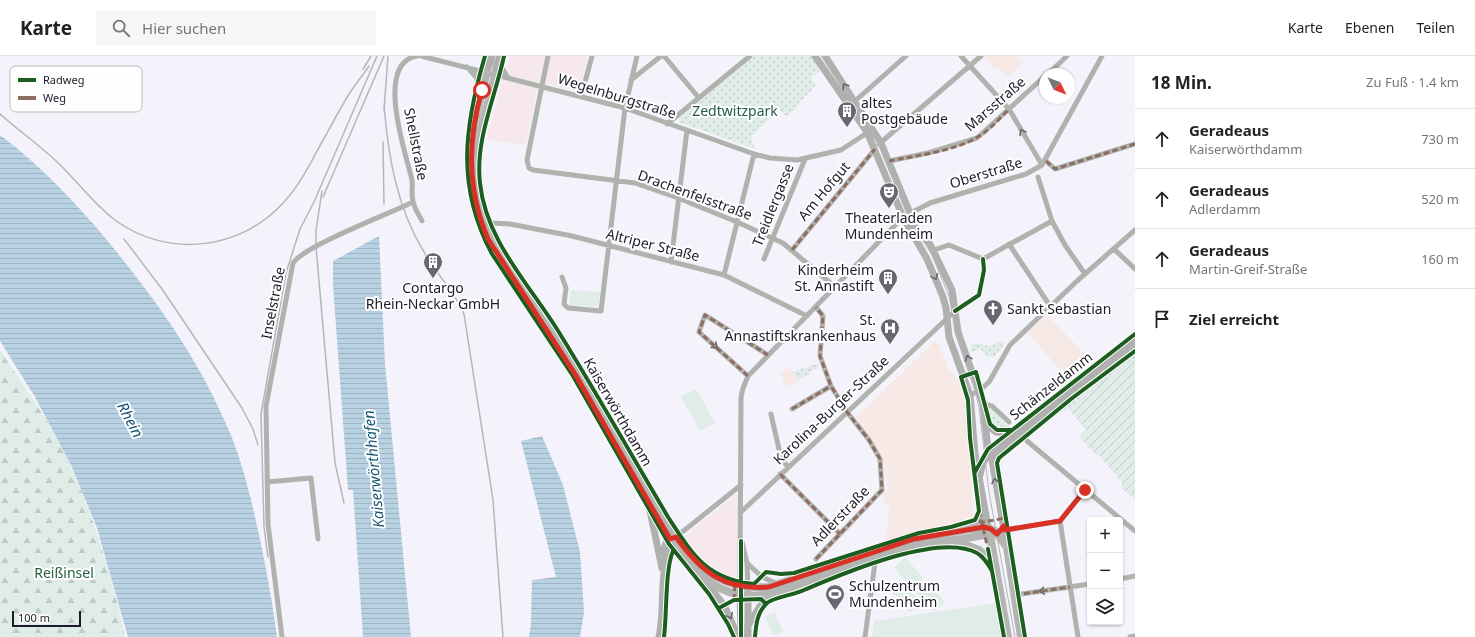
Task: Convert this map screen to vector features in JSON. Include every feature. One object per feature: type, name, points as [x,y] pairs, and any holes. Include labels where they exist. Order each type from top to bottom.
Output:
[{"type":"main road","name":"Kaiserwörthdamm","points":[[494,65],[482,90],[472,133],[470,152],[474,199],[480,220],[494,252],[575,374],[648,502],[673,540]]},
{"type":"main road","name":"Kaiserwörthdamm","points":[[494,65],[479,138],[475,167],[478,197],[486,225],[502,255],[579,371],[673,540]]},
{"type":"main road","points":[[673,540],[689,565],[700,575],[719,588],[771,594],[914,539],[968,529],[991,531],[1007,547],[1021,637]]},
{"type":"main road","points":[[673,540],[709,573],[744,591],[781,584],[876,554],[991,531]]},
{"type":"main road","points":[[991,531],[995,565],[1008,637]]},
{"type":"main road","points":[[952,540],[979,550],[995,565]]},
{"type":"street","name":"Shellstraße","points":[[416,56],[407,59],[399,68],[395,84],[402,148],[412,181],[413,202],[422,221]]},
{"type":"street","points":[[421,56],[429,56],[466,67],[494,65],[508,78]]},
{"type":"street","points":[[541,86],[548,56]]},
{"type":"street","points":[[582,97],[592,56]]},
{"type":"street","points":[[562,277],[566,288],[564,304],[568,308],[601,311],[618,181],[625,108],[638,56]]},
{"type":"street","points":[[632,80],[663,56],[699,98]]},
{"type":"street","points":[[667,124],[750,56]]},
{"type":"street","points":[[815,56],[881,143],[910,213],[913,226],[929,242],[934,250],[952,290],[958,332],[983,404],[989,457],[1005,530],[1007,547]]},
{"type":"street","points":[[855,101],[906,56]]},
{"type":"street","points":[[961,56],[1009,109],[1044,163],[1055,169],[1135,144]]},
{"type":"street","name":"Am Hofgut","points":[[792,250],[875,148],[981,56]]},
{"type":"street","points":[[1054,68],[1067,56]]},
{"type":"street","points":[[1044,163],[1102,56]]},
{"type":"street","points":[[828,57],[855,101],[870,130],[875,148],[903,218],[934,275],[945,302],[949,337],[970,395],[976,446],[976,463],[980,472],[984,505],[991,531],[1002,520]]},
{"type":"street","name":"Wegelnburgstraße","points":[[494,65],[508,78],[625,108],[754,154],[792,160],[805,159],[841,150],[870,130]]},
{"type":"street","points":[[466,67],[476,77],[482,90]]},
{"type":"street","name":"Marsstraße","points":[[889,161],[928,153],[971,141],[986,131],[1039,82]]},
{"type":"street","name":"Drachenfelsstraße","points":[[541,86],[527,160],[528,168],[533,170],[635,183],[678,198],[772,238],[792,250],[835,287]]},
{"type":"street","points":[[671,262],[687,130]]},
{"type":"street","points":[[724,275],[754,154]]},
{"type":"street","name":"Treidlergasse","points":[[764,260],[805,159]]},
{"type":"street","name":"Oberstraße","points":[[748,376],[903,218],[930,203],[1026,174],[1044,163]]},
{"type":"street","points":[[1038,177],[1052,221],[1065,245],[1085,274]]},
{"type":"street","name":"Inselstraße","points":[[282,637],[268,524],[266,406],[293,263],[296,258],[310,250],[413,202]]},
{"type":"street","points":[[934,250],[949,245],[982,259],[1052,221]]},
{"type":"street","name":"Altriper Straße","points":[[486,225],[492,223],[510,224],[572,236],[724,275],[807,316]]},
{"type":"street","points":[[970,395],[979,391],[989,382],[1007,348],[1050,306],[1135,230]]},
{"type":"street","points":[[1009,244],[1050,306]]},
{"type":"street","points":[[1114,249],[1135,270]]},
{"type":"street","points":[[816,307],[824,316],[820,356],[831,386],[848,412]]},
{"type":"street","name":"Karolina-Burger-Straße","points":[[741,512],[955,311]]},
{"type":"street","points":[[748,637],[741,541],[741,485],[742,397],[743,388],[748,376],[699,332],[705,315],[768,355]]},
{"type":"street","name":"Schänzeldamm","points":[[980,472],[989,457],[1012,434],[1135,338]]},
{"type":"street","name":"Schänzeldamm","points":[[989,457],[1014,440],[1135,346]]},
{"type":"street","points":[[792,409],[831,386]]},
{"type":"street","points":[[983,404],[992,406],[1009,422]]},
{"type":"street","name":"Adlerstraße","points":[[816,559],[882,490],[880,459],[869,440],[848,412]]},
{"type":"street","points":[[771,414],[781,458],[788,467]]},
{"type":"street","points":[[984,422],[996,432],[1012,434]]},
{"type":"street","points":[[1027,441],[1135,531]]},
{"type":"street","points":[[976,446],[989,457]]},
{"type":"street","points":[[780,474],[840,534]]},
{"type":"street","points":[[267,482],[311,478],[318,539]]},
{"type":"street","points":[[661,559],[664,547],[741,485]]},
{"type":"street","points":[[1005,530],[1060,521],[1085,490]]},
{"type":"street","points":[[648,502],[661,559],[663,579],[663,610],[659,637]]},
{"type":"street","points":[[968,529],[978,521],[984,505]]},
{"type":"street","points":[[1060,521],[1078,637]]},
{"type":"street","points":[[663,579],[668,553],[673,540]]},
{"type":"street","points":[[740,637],[747,563],[741,541]]},
{"type":"street","points":[[865,637],[876,554]]},
{"type":"street","points":[[747,563],[762,577],[781,584]]},
{"type":"street","points":[[700,575],[724,605],[740,637]]},
{"type":"street","points":[[1123,578],[1135,576],[1135,580]]},
{"type":"street","points":[[1014,595],[1087,584]]},
{"type":"street","points":[[748,626],[756,611],[771,594]]},
{"type":"street","points":[[1130,637],[1135,636]]},
{"type":"shaded area","points":[[510,56],[588,56],[579,92],[538,82],[526,145],[486,140]]},
{"type":"shaded area","points":[[1017,56],[1024,62],[1008,78],[998,67],[995,70],[984,57]]},
{"type":"shaded area","points":[[1047,315],[1089,358],[1067,377],[1027,333]]},
{"type":"shaded area","name":"Schulzentrum Mundenheim","points":[[935,341],[937,341],[949,369],[960,381],[964,395],[974,517],[885,541],[890,506],[884,505],[883,493],[888,492],[883,462],[856,417]]},
{"type":"shaded area","points":[[791,368],[799,381],[786,388],[780,372]]},
{"type":"shaded area","points":[[738,493],[737,580],[730,579],[709,566],[697,554],[684,537]]},
{"type":"green space","name":"Zedtwitzpark","points":[[755,56],[813,56],[823,69],[811,78],[816,85],[787,117],[779,109],[751,137],[755,149],[679,122],[679,118]]},
{"type":"green space","points":[[571,290],[600,292],[598,307],[569,305]]},
{"type":"green space","points":[[1002,341],[1005,343],[994,357],[987,356],[980,348],[971,352],[971,345],[976,343],[988,346]]},
{"type":"green space","name":"Reißinsel","points":[[0,350],[52,430],[67,458],[85,501],[101,546],[125,637],[0,637]]},
{"type":"green space","points":[[1135,353],[1135,358],[1069,408],[1045,422]]},
{"type":"green space","points":[[1135,358],[1135,499],[1122,489],[1122,482],[1099,455],[1096,455],[1079,437],[1086,430],[1068,408]]},
{"type":"green space","points":[[818,363],[819,368],[810,371],[810,374],[797,380],[793,372]]},
{"type":"green space","points":[[696,389],[715,423],[700,431],[681,397]]},
{"type":"green space","points":[[988,407],[992,409],[1010,428],[1004,429],[995,427],[991,421]]},
{"type":"green space","points":[[905,557],[923,578],[912,588],[894,568]]},
{"type":"green space","points":[[926,581],[945,602],[934,612],[915,592]]},
{"type":"green space","points":[[903,583],[921,603],[910,613],[892,593]]},
{"type":"green space","points":[[997,603],[1003,637],[872,637],[874,621]]},
{"type":"green space","points":[[775,612],[783,632],[773,636],[765,616]]},
{"type":"water","name":"Rhein","points":[[0,135],[48,176],[105,238],[151,297],[194,361],[218,406],[239,456],[251,500],[262,551],[277,637],[128,637],[97,528],[71,465],[35,397],[0,341]]},
{"type":"water","name":"Kaiserwörthhafen","points":[[379,236],[385,364],[411,637],[363,637],[353,490],[348,490],[333,285],[333,261]]},
{"type":"water","points":[[542,436],[563,485],[580,552],[584,612],[580,637],[529,637],[531,624],[532,580],[556,577],[521,441]]},
{"type":"tram line","points":[[822,56],[867,122],[878,142],[909,219],[932,255],[949,296],[957,337],[973,383],[979,407],[989,492],[1015,637]]},
{"type":"railway","points":[[363,69],[371,56]]},
{"type":"railway","points":[[268,557],[264,527],[261,414],[286,273],[300,229],[314,202],[377,56]]},
{"type":"railway","points":[[323,197],[384,56]]},
{"type":"railway","points":[[384,110],[388,56]]},
{"type":"railway","points":[[0,114],[42,148],[70,175],[99,207],[115,220],[136,232],[158,240],[180,244],[203,244],[226,239],[247,231],[267,218],[284,202],[302,178],[344,102],[369,66]]},
{"type":"railway","points":[[384,105],[391,162],[395,181],[407,218],[424,252],[450,289],[464,314],[493,500],[503,637]]},
{"type":"railway","points":[[383,142],[384,204]]},
{"type":"railway","points":[[322,191],[316,230],[316,247],[335,463],[344,503]]},
{"type":"railway","points":[[124,239],[162,289],[242,408],[253,429],[258,445]]},
{"type":"marked path","points":[[889,161],[934,152],[967,143],[994,125],[1009,109]]},
{"type":"marked path","points":[[1046,161],[1055,169],[1135,144]]},
{"type":"marked path","points":[[792,250],[875,149]]},
{"type":"marked path","points":[[816,307],[823,316],[820,356],[831,386],[847,412],[869,440],[880,459],[882,490],[816,559]]},
{"type":"marked path","points":[[748,376],[699,332],[705,315],[768,355]]},
{"type":"marked path","points":[[792,409],[831,386]]},
{"type":"marked path","points":[[780,474],[840,534]]},
{"type":"marked path","points":[[1060,521],[1085,490]]},
{"type":"marked path","points":[[979,511],[988,549],[987,551]]},
{"type":"marked path","points":[[979,521],[983,522],[1006,518]]},
{"type":"marked path","points":[[734,600],[735,582]]},
{"type":"marked path","points":[[1015,595],[1070,587]]},
{"type":"cycle path","points":[[485,56],[472,107],[468,132],[467,156],[468,181],[473,205],[481,229],[492,254],[573,376],[669,544],[709,594],[728,624],[734,637]]},
{"type":"cycle path","points":[[504,56],[480,151],[480,183],[484,204],[491,225],[511,263],[548,316],[574,357],[668,517],[685,543],[702,563],[712,571],[724,577],[754,584],[766,572],[781,574],[794,573],[919,533],[951,527],[975,520],[979,511],[970,438],[968,400],[961,377],[976,372],[990,424],[997,430],[1011,430]]},
{"type":"cycle path","points":[[955,311],[979,295],[984,270],[983,259]]},
{"type":"cycle path","points":[[975,472],[988,449],[1135,334]]},
{"type":"cycle path","points":[[1025,637],[997,463],[999,458],[1071,399],[1135,351]]},
{"type":"cycle path","points":[[741,541],[741,637]]},
{"type":"cycle path","points":[[755,637],[761,610],[770,601],[800,592],[865,566],[890,558],[916,551],[939,548],[960,548],[977,553],[986,561],[992,571]]},
{"type":"cycle path","points":[[988,549],[1004,637]]},
{"type":"cycle path","points":[[664,637],[667,580],[670,559],[673,551]]},
{"type":"cycle path","points":[[719,608],[734,600],[761,599],[766,604]]},
{"type":"place","name":"altes Postgebäude","points":[[847,128]]},
{"type":"place","name":"Theaterladen Mundenheim","points":[[889,209]]},
{"type":"place","name":"Contargo Rhein-Neckar GmbH","points":[[433,279]]},
{"type":"place","name":"Kinderheim St. Annastift","points":[[888,295]]},
{"type":"place","name":"Sankt Sebastian","points":[[993,326]]},
{"type":"place","name":"St. Annastiftskrankenhaus","points":[[890,345]]},
{"type":"place","name":"Schulzentrum Mundenheim","points":[[835,611]]},
{"type":"route","points":[[482,90],[472,133],[470,167],[474,199],[480,220],[494,252],[575,374],[670,539],[676,537],[692,557],[709,573],[734,586],[748,588],[769,587],[914,539],[984,527],[988,527],[997,534],[1004,526],[1005,530],[1060,521],[1085,490]]}]
